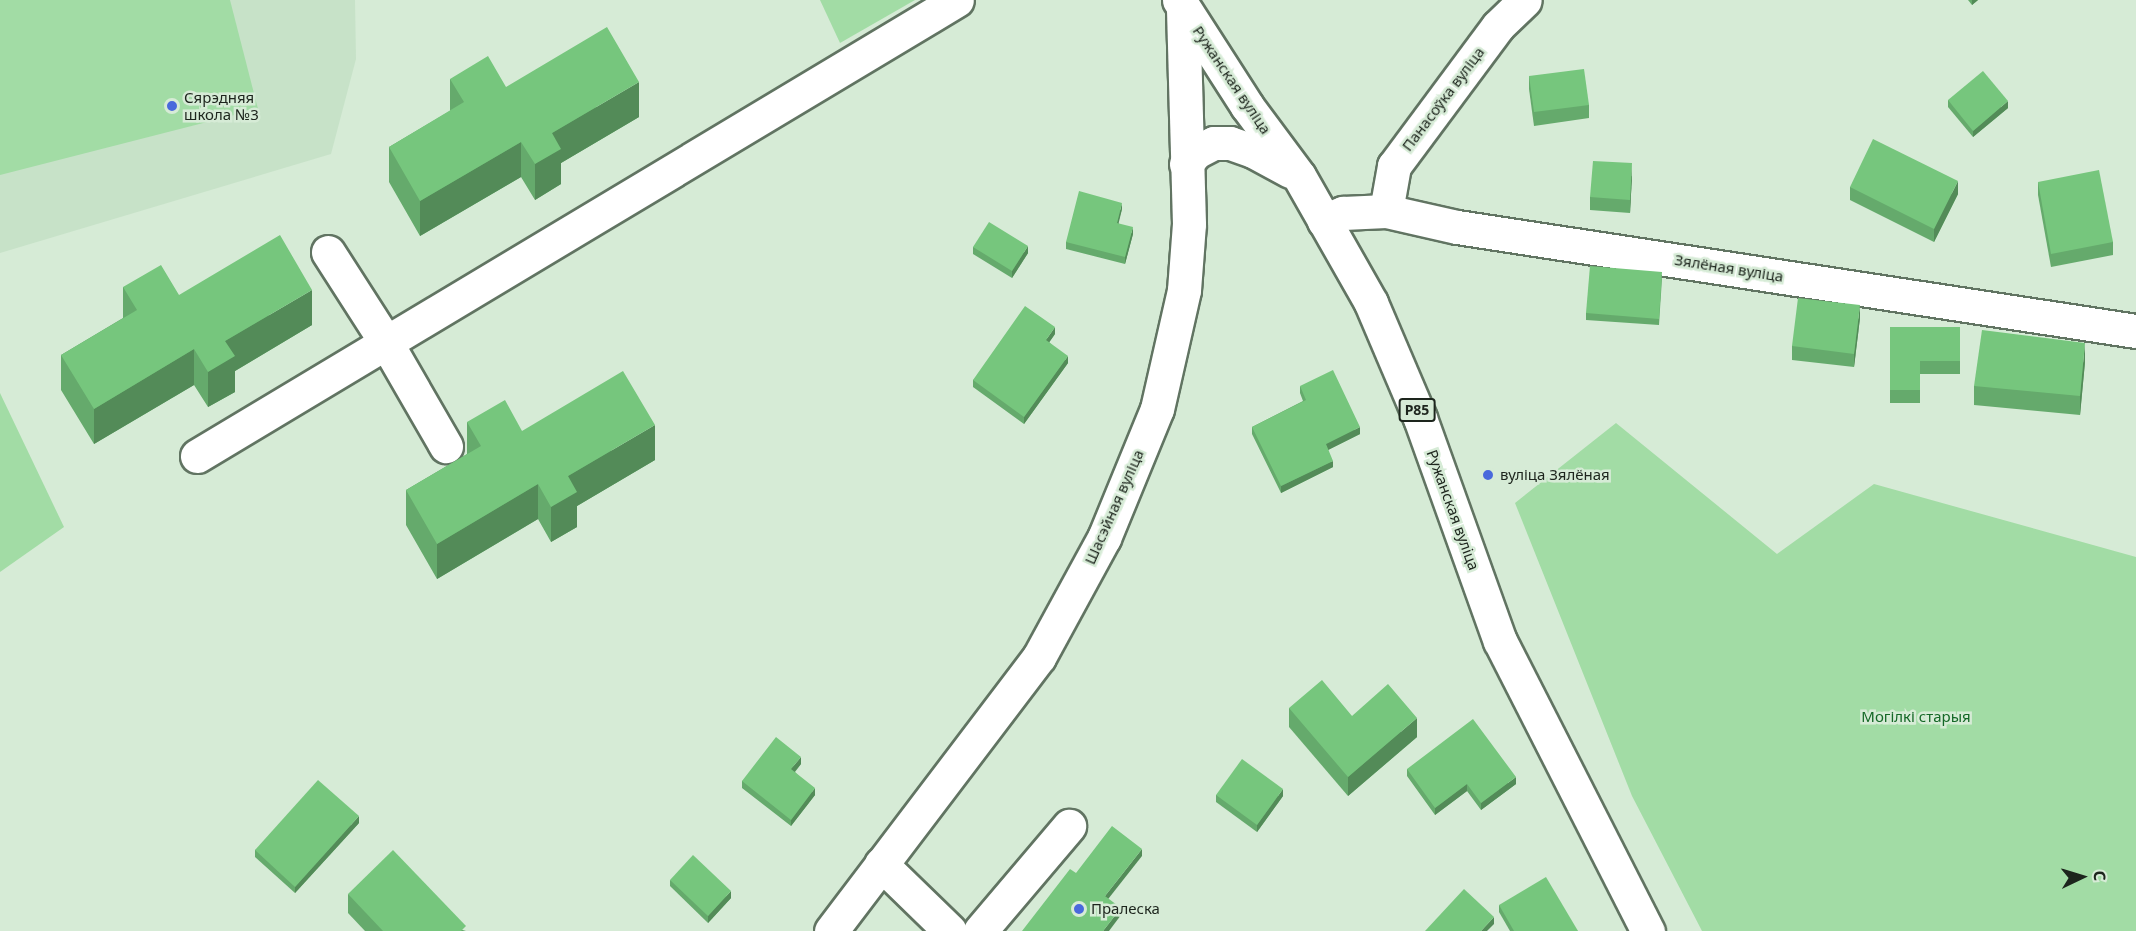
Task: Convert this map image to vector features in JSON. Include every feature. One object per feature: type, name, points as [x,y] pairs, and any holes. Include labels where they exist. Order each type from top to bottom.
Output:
[{"type":"main road","points":[[197,456],[957,0]]},
{"type":"main road","name":"Панасоўка вуліца","points":[[1386,211],[1394,166],[1498,26],[1525,0]]},
{"type":"main road","name":"Шасэйная вуліца","points":[[831,931],[1039,657],[1104,538],[1156,409],[1172,352],[1184,290],[1189,224],[1181,4]]},
{"type":"main road","name":"Ружанская вуліца","points":[[1181,4],[1247,106],[1299,176],[1386,332],[1420,418],[1500,641],[1648,931]]},
{"type":"main road","points":[[1186,164],[1196,152],[1214,143],[1230,142],[1253,151],[1299,176]]},
{"type":"main road","name":"Зялёная вуліца","points":[[1324,220],[1343,213],[1386,211],[1457,227],[2136,331]]},
{"type":"main road","points":[[328,252],[387,344],[446,446]]},
{"type":"main road","points":[[980,931],[1069,826]]},
{"type":"main road","points":[[881,864],[950,931]]},
{"type":"shaded area","name":"Сярэдняя школа №3","points":[[0,0],[355,0],[356,59],[331,154],[0,253]]},
{"type":"green space","points":[[0,0],[230,0],[258,109],[0,175]]},
{"type":"green space","points":[[820,0],[915,0],[840,43]]},
{"type":"green space","points":[[0,393],[64,527],[0,572]]},
{"type":"green space","name":"Могілкі старыя","points":[[1616,423],[1777,554],[1874,484],[2136,557],[2136,931],[1702,931],[1632,796],[1515,503]]},
{"type":"building","points":[[607,27],[639,82],[552,133],[561,149],[535,164],[521,142],[420,201],[389,147],[464,102],[450,79],[488,56],[506,87]]},
{"type":"building","points":[[1584,69],[1589,105],[1534,112],[1529,76]]},
{"type":"building","points":[[1983,71],[2008,101],[1973,131],[1948,100]]},
{"type":"building","points":[[1873,139],[1958,181],[1934,229],[1850,187]]},
{"type":"building","points":[[1593,161],[1632,163],[1630,200],[1590,197]]},
{"type":"building","points":[[2099,170],[2113,242],[2051,254],[2038,182]]},
{"type":"building","points":[[1079,191],[1122,203],[1117,223],[1133,227],[1125,257],[1066,242]]},
{"type":"building","points":[[989,222],[1028,246],[1012,271],[973,247]]},
{"type":"building","points":[[280,235],[312,290],[225,341],[235,356],[208,372],[194,349],[94,409],[61,355],[137,310],[123,287],[161,265],[179,295]]},
{"type":"building","points":[[1590,266],[1662,272],[1659,319],[1586,313]]},
{"type":"building","points":[[1798,298],[1860,305],[1854,354],[1792,346]]},
{"type":"building","points":[[1025,306],[1055,327],[1046,340],[1068,356],[1024,417],[973,380]]},
{"type":"building","points":[[1890,327],[1960,327],[1960,361],[1920,361],[1920,390],[1890,390]]},
{"type":"building","points":[[1982,330],[2085,343],[2080,396],[1974,386]]},
{"type":"building","points":[[1333,370],[1360,427],[1326,444],[1333,461],[1281,486],[1252,427],[1306,400],[1300,386]]},
{"type":"building","points":[[623,371],[655,425],[568,476],[577,492],[551,507],[538,484],[437,544],[406,490],[481,446],[467,422],[505,400],[522,431]]},
{"type":"building","points":[[1322,680],[1352,716],[1388,684],[1417,718],[1348,777],[1289,708]]},
{"type":"building","points":[[1473,719],[1516,777],[1481,803],[1467,784],[1435,808],[1407,769]]},
{"type":"building","points":[[776,737],[801,757],[791,769],[815,788],[791,820],[742,781]]},
{"type":"building","points":[[1242,759],[1283,789],[1257,825],[1216,795]]},
{"type":"building","points":[[318,780],[359,816],[295,887],[255,850]]},
{"type":"building","points":[[1112,826],[1142,849],[1105,896],[1121,908],[1103,931],[1022,931],[1070,869],[1076,873]]},
{"type":"building","points":[[393,850],[466,926],[461,931],[383,931],[348,894]]},
{"type":"building","points":[[693,855],[731,891],[708,916],[670,880]]},
{"type":"building","points":[[1546,877],[1578,931],[1514,931],[1499,905]]},
{"type":"building","points":[[1464,889],[1494,917],[1481,931],[1425,931]]},
{"type":"place","name":"Сярэдняя школа №3","points":[[172,106]]},
{"type":"place","name":"вуліца Зялёная","points":[[1488,475]]},
{"type":"place","name":"Пралеска","points":[[1079,909]]}]
